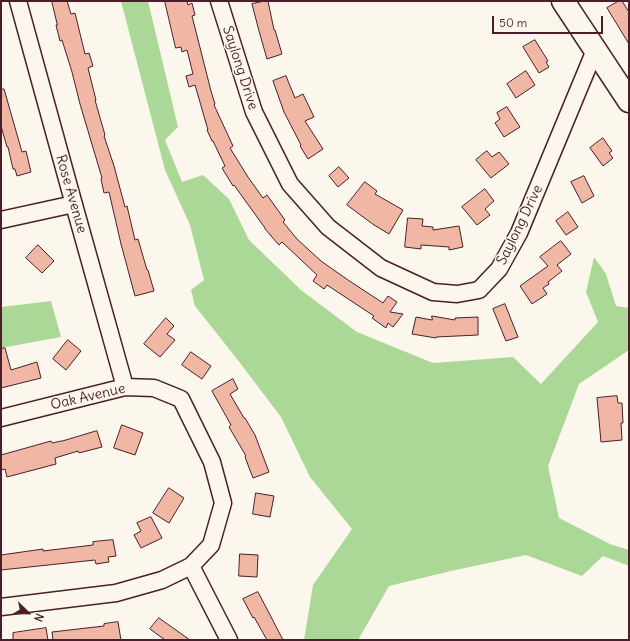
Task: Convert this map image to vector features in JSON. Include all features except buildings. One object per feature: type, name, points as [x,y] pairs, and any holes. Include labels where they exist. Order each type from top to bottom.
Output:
[{"type":"street","name":"Rose Avenue","points":[[18,1],[126,387]]},
{"type":"street","name":"Saylong Drive","points":[[219,1],[254,112],[290,184],[328,227],[380,268],[433,292],[456,294],[479,290],[499,269],[519,234],[596,50]]},
{"type":"street","points":[[563,1],[629,100]]},
{"type":"street","points":[[1,220],[74,204]]},
{"type":"street","name":"Oak Avenue","points":[[1,418],[126,387],[154,388],[180,399],[212,462],[223,503],[211,545],[191,566]]},
{"type":"street","points":[[1,606],[116,593],[162,580],[191,566],[229,640]]},
{"type":"green space","points":[[121,1],[148,1],[178,127],[165,140],[182,182],[203,175],[229,199],[249,240],[301,290],[357,332],[433,363],[513,357],[541,384],[598,322],[586,292],[594,257],[606,274],[616,306],[629,308],[629,350],[579,384],[548,466],[559,518],[610,544],[629,550],[629,566],[603,556],[582,576],[526,555],[451,571],[389,586],[358,640],[304,640],[313,585],[352,529],[310,477],[281,417],[195,306],[191,290],[204,280],[190,225],[165,170]]},
{"type":"green space","points":[[51,301],[61,337],[1,348],[1,307]]}]
